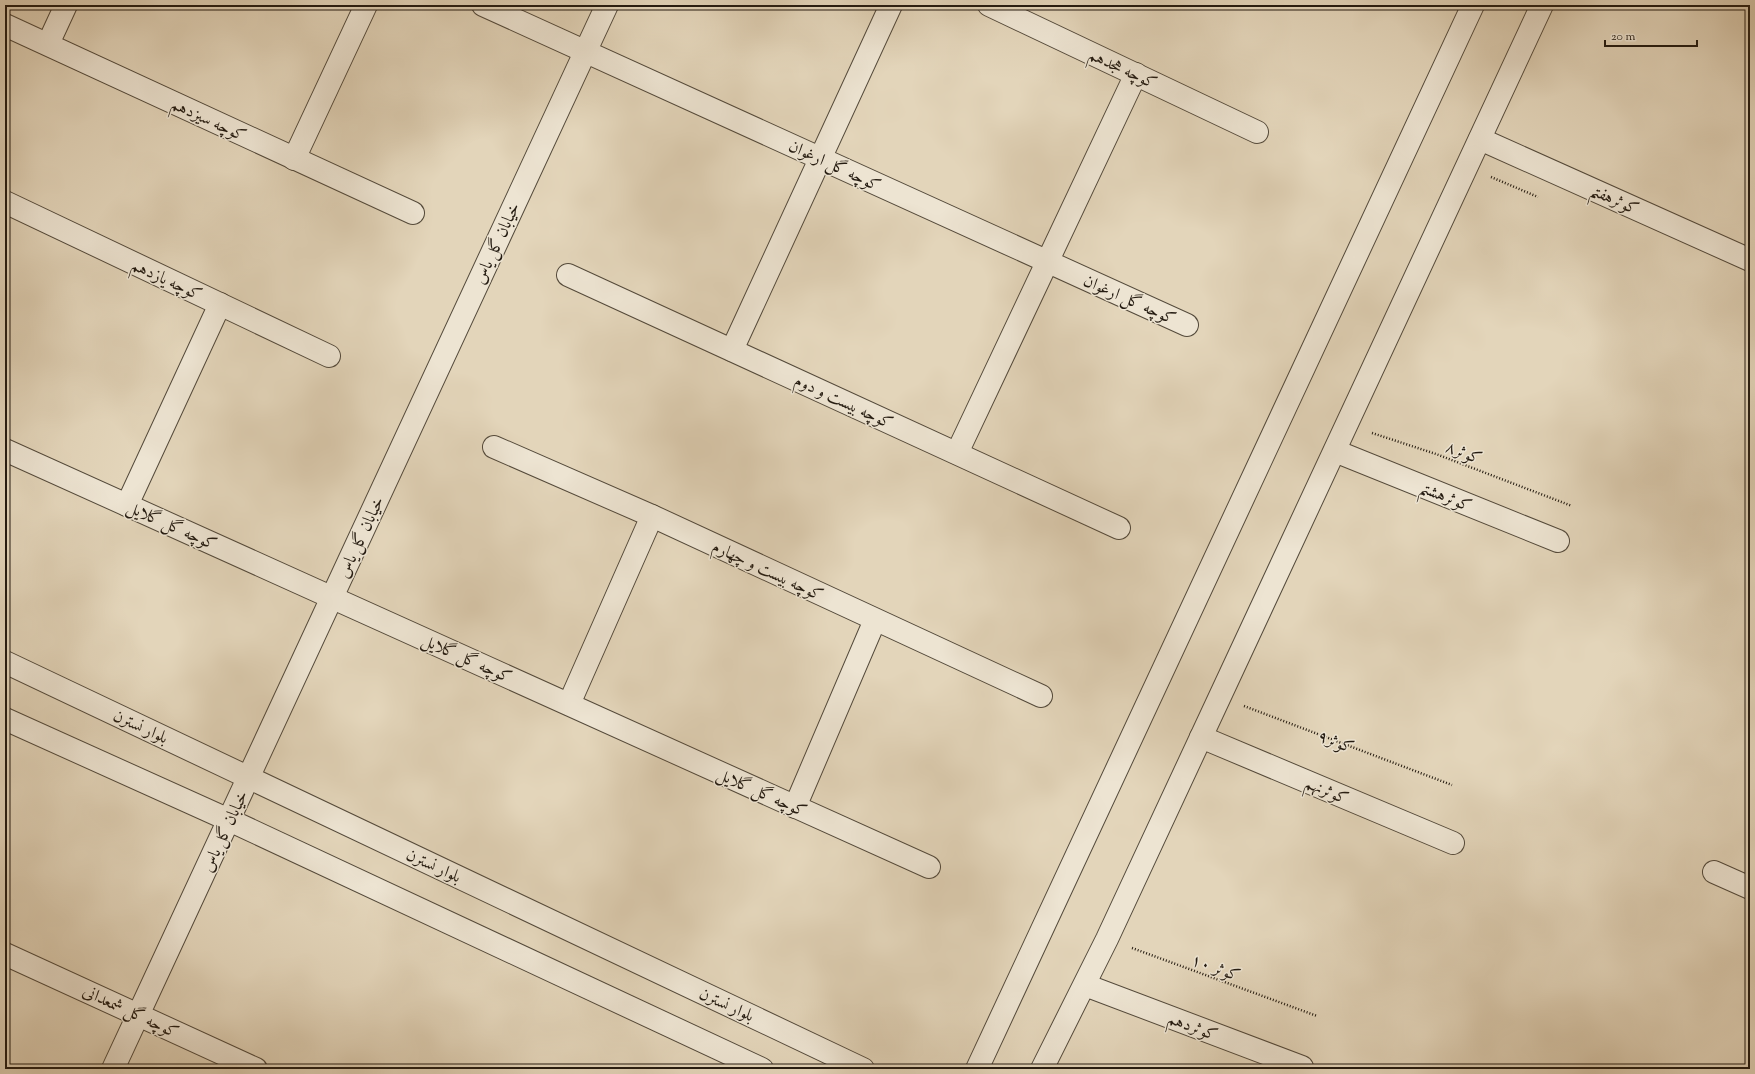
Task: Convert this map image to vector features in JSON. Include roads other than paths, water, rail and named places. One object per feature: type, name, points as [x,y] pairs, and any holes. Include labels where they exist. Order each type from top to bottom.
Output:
[{"type":"street","points":[[48,44],[66,5]]},
{"type":"street","points":[[294,159],[366,5]]},
{"type":"street","name":"کوچه گل ارغوان","points":[[483,5],[1187,325]]},
{"type":"street","name":"خیابان گل یاس","points":[[113,1069],[607,5]]},
{"type":"street","points":[[732,350],[891,5]]},
{"type":"street","name":"کوچه هجدهم","points":[[989,5],[1257,132]]},
{"type":"street","points":[[977,1069],[1473,5]]},
{"type":"street","points":[[1042,1069],[1107,939],[1542,5]]},
{"type":"street","name":"کوچه سیزدهم","points":[[5,25],[413,213]]},
{"type":"street","points":[[957,453],[1136,74]]},
{"type":"street","name":"کوثرهفتم","points":[[1480,139],[1750,260]]},
{"type":"street","name":"کوچه یازدهم","points":[[5,202],[329,356]]},
{"type":"street","name":"کوچه بیست و دوم","points":[[568,275],[1120,528]]},
{"type":"street","points":[[127,505],[220,304]]},
{"type":"street","name":"کوچه بیست و چهارم","points":[[494,447],[652,516],[1041,696]]},
{"type":"street","name":"کوچه گل گلایل","points":[[5,450],[929,867]]},
{"type":"street","name":"کوثرهشتم","points":[[1334,451],[1558,541]]},
{"type":"street","points":[[569,704],[652,516]]},
{"type":"street","points":[[795,807],[875,620]]},
{"type":"street","name":"بلوار نسترن","points":[[5,662],[863,1069]]},
{"type":"street","points":[[5,718],[229,820],[762,1069]]},
{"type":"street","name":"کوثرنهم","points":[[1201,737],[1454,843]]},
{"type":"street","points":[[1714,872],[1750,888]]},
{"type":"street","name":"کوچه گل شمعدانی","points":[[5,954],[139,1014],[256,1069]]},
{"type":"street","name":"کوثردهم","points":[[1085,985],[1302,1066]]}]
